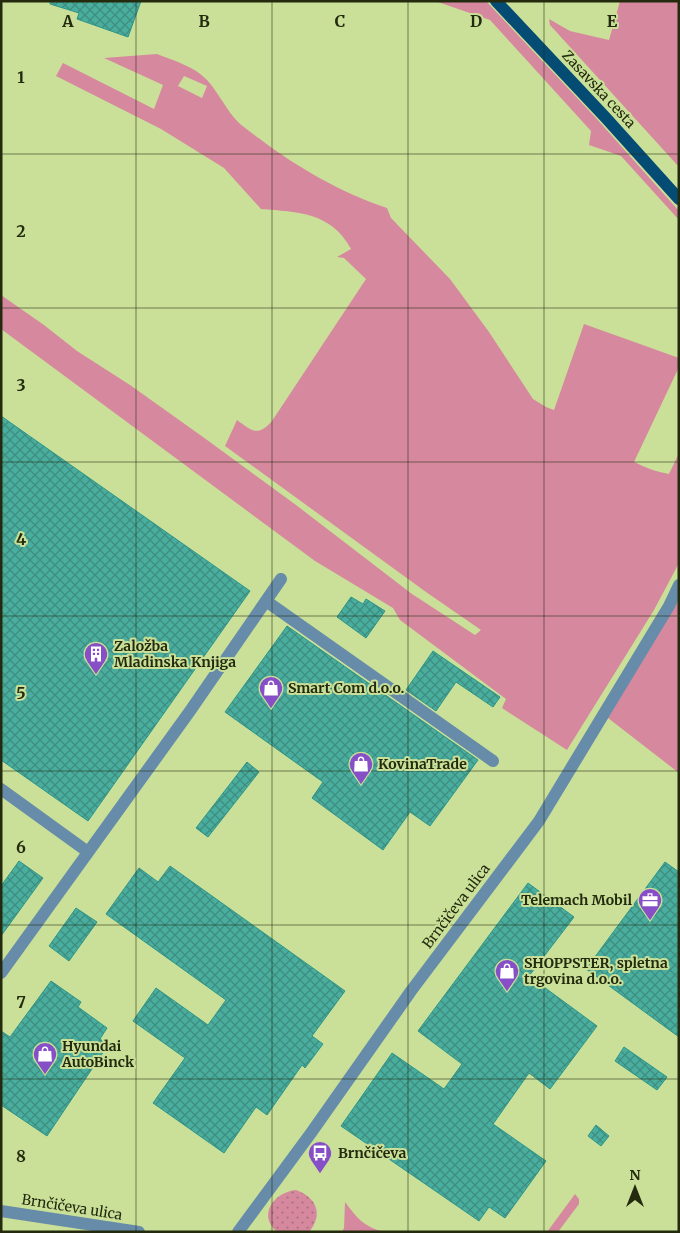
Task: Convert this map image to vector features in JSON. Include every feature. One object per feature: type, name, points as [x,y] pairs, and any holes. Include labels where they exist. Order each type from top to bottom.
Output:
[{"type":"main road","name":"Zasavska cesta","points":[[496,1],[679,199]]},
{"type":"street","points":[[1,973],[190,711],[280,579]]},
{"type":"street","name":"Brnčičeva ulica","points":[[238,1232],[411,991],[539,820],[669,606],[679,585]]},
{"type":"street","points":[[266,602],[493,761]]},
{"type":"street","points":[[1,789],[88,852]]},
{"type":"street","name":"Brnčičeva ulica","points":[[1,1211],[139,1232]]},
{"type":"shaded area","points":[[435,1],[486,1],[596,118],[679,211],[679,220],[621,156],[589,145],[591,131],[490,20]]},
{"type":"shaded area","points":[[620,1],[679,1],[679,167],[550,25],[549,19],[570,31],[609,40]]},
{"type":"shaded area","points":[[157,54],[190,67],[207,80],[239,123],[275,150],[305,170],[337,187],[387,208],[391,218],[450,279],[489,332],[533,399],[546,407],[554,410],[584,324],[679,358],[679,367],[634,462],[669,474],[679,453],[679,563],[654,610],[567,750],[502,708],[506,699],[400,620],[393,608],[315,561],[1,329],[1,295],[77,351],[130,385],[203,437],[412,594],[475,635],[481,630],[225,446],[237,420],[255,431],[263,429],[272,421],[366,279],[344,258],[337,257],[351,249],[334,228],[312,216],[288,211],[261,209],[224,168],[161,129],[56,76],[63,63],[154,109],[163,85],[104,58]],"holes":[[[184,76],[207,86],[202,98],[178,86]]]},
{"type":"shaded area","points":[[679,592],[679,773],[608,718]]},
{"type":"shaded area","points":[[296,1190],[309,1197],[316,1207],[317,1213],[314,1225],[309,1232],[277,1232],[268,1219],[271,1205],[281,1195]]},
{"type":"shaded area","points":[[575,1194],[579,1199],[579,1204],[558,1232],[547,1232]]},
{"type":"shaded area","points":[[345,1202],[361,1221],[384,1232],[342,1232],[344,1228]]},
{"type":"building","points":[[50,1],[141,1],[128,37],[77,19],[79,13],[50,4]]},
{"type":"building","name":"Založba Mladinska Knjiga","points":[[1,416],[250,591],[88,821],[1,760]]},
{"type":"building","points":[[351,597],[363,604],[366,599],[385,611],[366,638],[337,617]]},
{"type":"building","points":[[287,626],[478,760],[430,826],[410,812],[383,850],[312,798],[323,782],[225,712]]},
{"type":"building","points":[[433,651],[500,697],[493,707],[456,682],[436,711],[406,690]]},
{"type":"building","points":[[247,762],[259,772],[208,837],[196,828]]},
{"type":"building","points":[[19,861],[43,878],[1,936],[1,886]]},
{"type":"building","name":"Telemach Mobil","points":[[665,862],[679,872],[679,1037],[586,969]]},
{"type":"building","points":[[170,866],[345,991],[312,1036],[323,1044],[305,1068],[302,1065],[267,1115],[256,1107],[224,1153],[153,1103],[185,1058],[133,1021],[156,988],[208,1025],[226,1000],[106,914],[139,868],[158,882]]},
{"type":"building","points":[[528,883],[574,917],[529,976],[597,1026],[550,1089],[529,1073],[493,1124],[546,1161],[505,1218],[489,1207],[479,1221],[341,1126],[392,1053],[444,1089],[462,1064],[418,1031]]},
{"type":"building","points":[[76,908],[97,922],[69,961],[49,946]]},
{"type":"building","name":"Hyundai AutoBinck","points":[[51,981],[81,1002],[78,1007],[107,1028],[100,1039],[108,1045],[47,1136],[1,1105],[1,1031],[10,1037]]},
{"type":"building","points":[[624,1047],[667,1077],[657,1090],[615,1061]]},
{"type":"building","points":[[596,1125],[609,1136],[601,1146],[588,1136]]},
{"type":"place","name":"Založba Mladinska Knjiga","points":[[96,675]]},
{"type":"place","name":"Smart Com d.o.o.","points":[[271,709]]},
{"type":"place","name":"KovinaTrade","points":[[361,785]]},
{"type":"place","name":"Telemach Mobil","points":[[650,921]]},
{"type":"place","name":"SHOPPSTER, spletna trgovina d.o.o.","points":[[507,992]]},
{"type":"place","name":"Hyundai AutoBinck","points":[[45,1075]]},
{"type":"place","name":"Brnčičeva","points":[[320,1174]]}]
